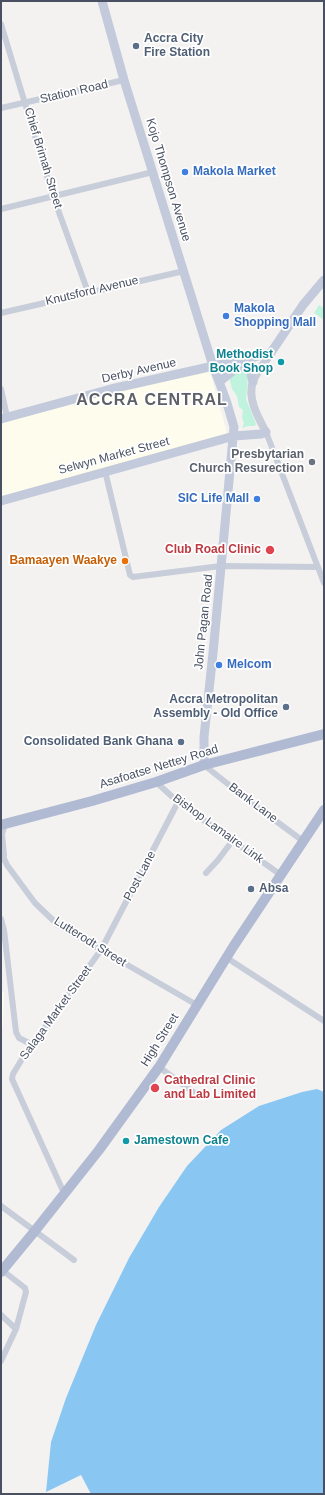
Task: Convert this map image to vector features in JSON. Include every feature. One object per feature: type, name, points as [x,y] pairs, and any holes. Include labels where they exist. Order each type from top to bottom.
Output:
[{"type":"main road","name":"Kojo Thompson Avenue","points":[[102,1],[124,80],[213,366]]},
{"type":"main road","points":[[220,382],[234,370],[269,356],[303,305],[324,280]]},
{"type":"main road","name":"Derby Avenue","points":[[4,418],[111,389],[232,362],[269,356]]},
{"type":"main road","points":[[247,364],[253,382]]},
{"type":"main road","name":"John Pagan Road","points":[[204,765],[204,737],[226,499],[234,436],[232,417],[213,366]]},
{"type":"main road","name":"Selwyn Market Street","points":[[1,500],[234,436],[261,434],[266,432]]},
{"type":"main road","name":"Asafoatse Nettey Road","points":[[3,825],[156,782],[204,765],[324,734]]},
{"type":"main road","name":"High Street","points":[[2,1271],[99,1150],[159,1067],[280,875],[324,810]]},
{"type":"street","name":"Chief Brimah Street","points":[[1,24],[53,196],[88,292]]},
{"type":"street","name":"Station Road","points":[[1,108],[124,80]]},
{"type":"street","points":[[1,209],[153,172]]},
{"type":"street","name":"Knutsford Avenue","points":[[1,313],[184,271]]},
{"type":"street","points":[[269,356],[253,382],[252,396],[254,407],[266,432],[324,582]]},
{"type":"street","points":[[1,389],[4,418]]},
{"type":"street","points":[[105,471],[130,575],[134,578],[221,566],[318,567]]},
{"type":"street","name":"Bank Lane","points":[[204,765],[253,804],[304,841]]},
{"type":"street","name":"Bishop Lamaire Link","points":[[156,782],[178,802],[280,875]]},
{"type":"street","name":"Post Lane","points":[[101,950],[178,802]]},
{"type":"street","name":"Lutterodt Street","points":[[3,825],[2,854],[4,864],[35,903],[58,925],[197,1005]]},
{"type":"street","points":[[206,873],[233,840]]},
{"type":"street","points":[[1,919],[16,1032],[19,1038],[31,1044]]},
{"type":"street","name":"Salaga Market Street","points":[[64,1193],[12,1076],[31,1044],[35,1041],[101,950]]},
{"type":"street","points":[[227,958],[324,1022]]},
{"type":"street","points":[[159,1067],[193,1092]]},
{"type":"street","points":[[1,1206],[34,1232],[74,1260]]},
{"type":"street","points":[[1,1361],[16,1329],[26,1290],[2,1271]]},
{"type":"street","points":[[1,1315],[16,1329]]},
{"type":"shaded area","points":[[209,368],[228,437],[1,497],[1,423]]},
{"type":"shaded area","points":[[1,992],[4,992],[3,1026],[1,1031]]},
{"type":"green space","points":[[319,305],[324,308],[324,320],[314,313]]},
{"type":"green space","points":[[246,369],[248,377],[246,399],[256,424],[255,426],[242,428],[244,423],[242,418],[243,410],[239,407],[237,396],[232,389],[229,377]]},
{"type":"water","points":[[317,1089],[324,1092],[324,1494],[91,1494],[81,1475],[46,1492],[51,1442],[66,1398],[96,1325],[129,1258],[159,1207],[187,1166],[221,1130],[259,1106],[302,1092]]},
{"type":"place","name":"Accra City Fire Station","points":[[136,46]]},
{"type":"place","name":"Makola Market","points":[[185,172]]},
{"type":"place","name":"Makola Shopping Mall","points":[[226,316]]},
{"type":"place","name":"Methodist Book Shop","points":[[281,362]]},
{"type":"place","name":"Presbytarian Church Resurection","points":[[312,462]]},
{"type":"place","name":"SIC Life Mall","points":[[257,499]]},
{"type":"place","name":"Club Road Clinic","points":[[270,550]]},
{"type":"place","name":"Bamaayen Waakye","points":[[125,561]]},
{"type":"place","name":"Melcom","points":[[219,665]]},
{"type":"place","name":"Accra Metropolitan Assembly - Old Office","points":[[286,707]]},
{"type":"place","name":"Consolidated Bank Ghana","points":[[181,742]]},
{"type":"place","name":"Absa","points":[[251,889]]},
{"type":"place","name":"Cathedral Clinic and Lab Limited","points":[[155,1088]]},
{"type":"place","name":"Jamestown Cafe","points":[[126,1141]]},
{"type":"district","name":"ACCRA CENTRAL","points":[[152,401]]}]
